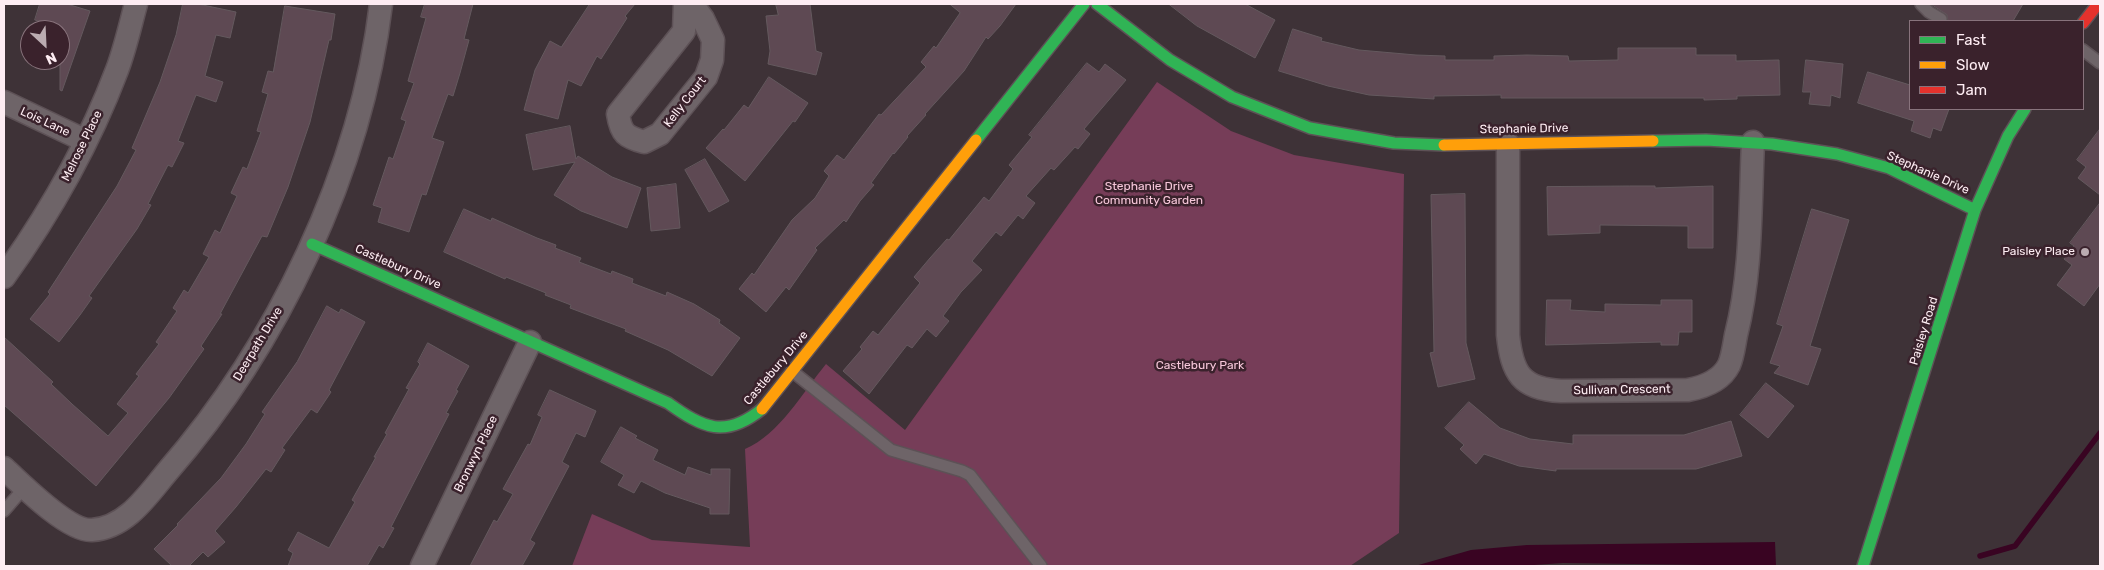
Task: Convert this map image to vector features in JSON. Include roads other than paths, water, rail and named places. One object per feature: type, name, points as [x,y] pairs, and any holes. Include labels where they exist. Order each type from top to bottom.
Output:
[{"type":"street","name":"Melrose Place","points":[[4,277],[29,242],[58,194],[86,141],[118,68],[136,4]]},
{"type":"street","name":"Deerpath Drive","points":[[4,468],[24,488],[72,524],[90,530],[110,527],[130,514],[175,463],[223,402],[276,314],[312,244],[351,143],[369,70],[381,4]]},
{"type":"street","name":"Kelly Court","points":[[686,4],[684,30],[618,114],[620,126],[628,138],[644,142],[660,134],[706,76],[712,60],[713,40],[703,19],[692,4]]},
{"type":"street","name":"Castlebury Drive","points":[[312,244],[668,403],[695,422],[714,429],[733,428],[756,414],[792,371],[1084,4]]},
{"type":"street","name":"Stephanie Drive","points":[[1097,4],[1170,60],[1232,97],[1310,128],[1394,143],[1508,144],[1706,140],[1753,142],[1837,154],[1888,168],[1975,210]]},
{"type":"street","points":[[2084,22],[2098,4]]},
{"type":"street","name":"Lois Lane","points":[[4,102],[86,141]]},
{"type":"street","name":"Paisley Road","points":[[1863,566],[1975,210],[2008,136],[2023,110]]},
{"type":"street","name":"Sullivan Crescent","points":[[1508,144],[1508,335],[1510,358],[1518,374],[1529,384],[1544,390],[1581,391],[1688,390],[1705,387],[1718,379],[1728,366],[1739,323],[1747,277],[1753,142]]},
{"type":"street","name":"Bronwyn Place","points":[[422,566],[530,342]]},
{"type":"lane","points":[[1922,4],[1929,12],[1941,19]]},
{"type":"lane","points":[[2084,51],[2100,63]]},
{"type":"lane","points":[[792,371],[891,450],[970,475],[1041,566]]},
{"type":"lane","points":[[4,510],[24,488]]},
{"type":"waterway","points":[[1980,556],[2015,546],[2100,433]]},
{"type":"place","name":"Paisley Place","points":[[2085,252]]},
{"type":"park label","name":"Stephanie Drive Community Garden","points":[[1149,194]]},
{"type":"park label","name":"Castlebury Park","points":[[1200,366]]}]
